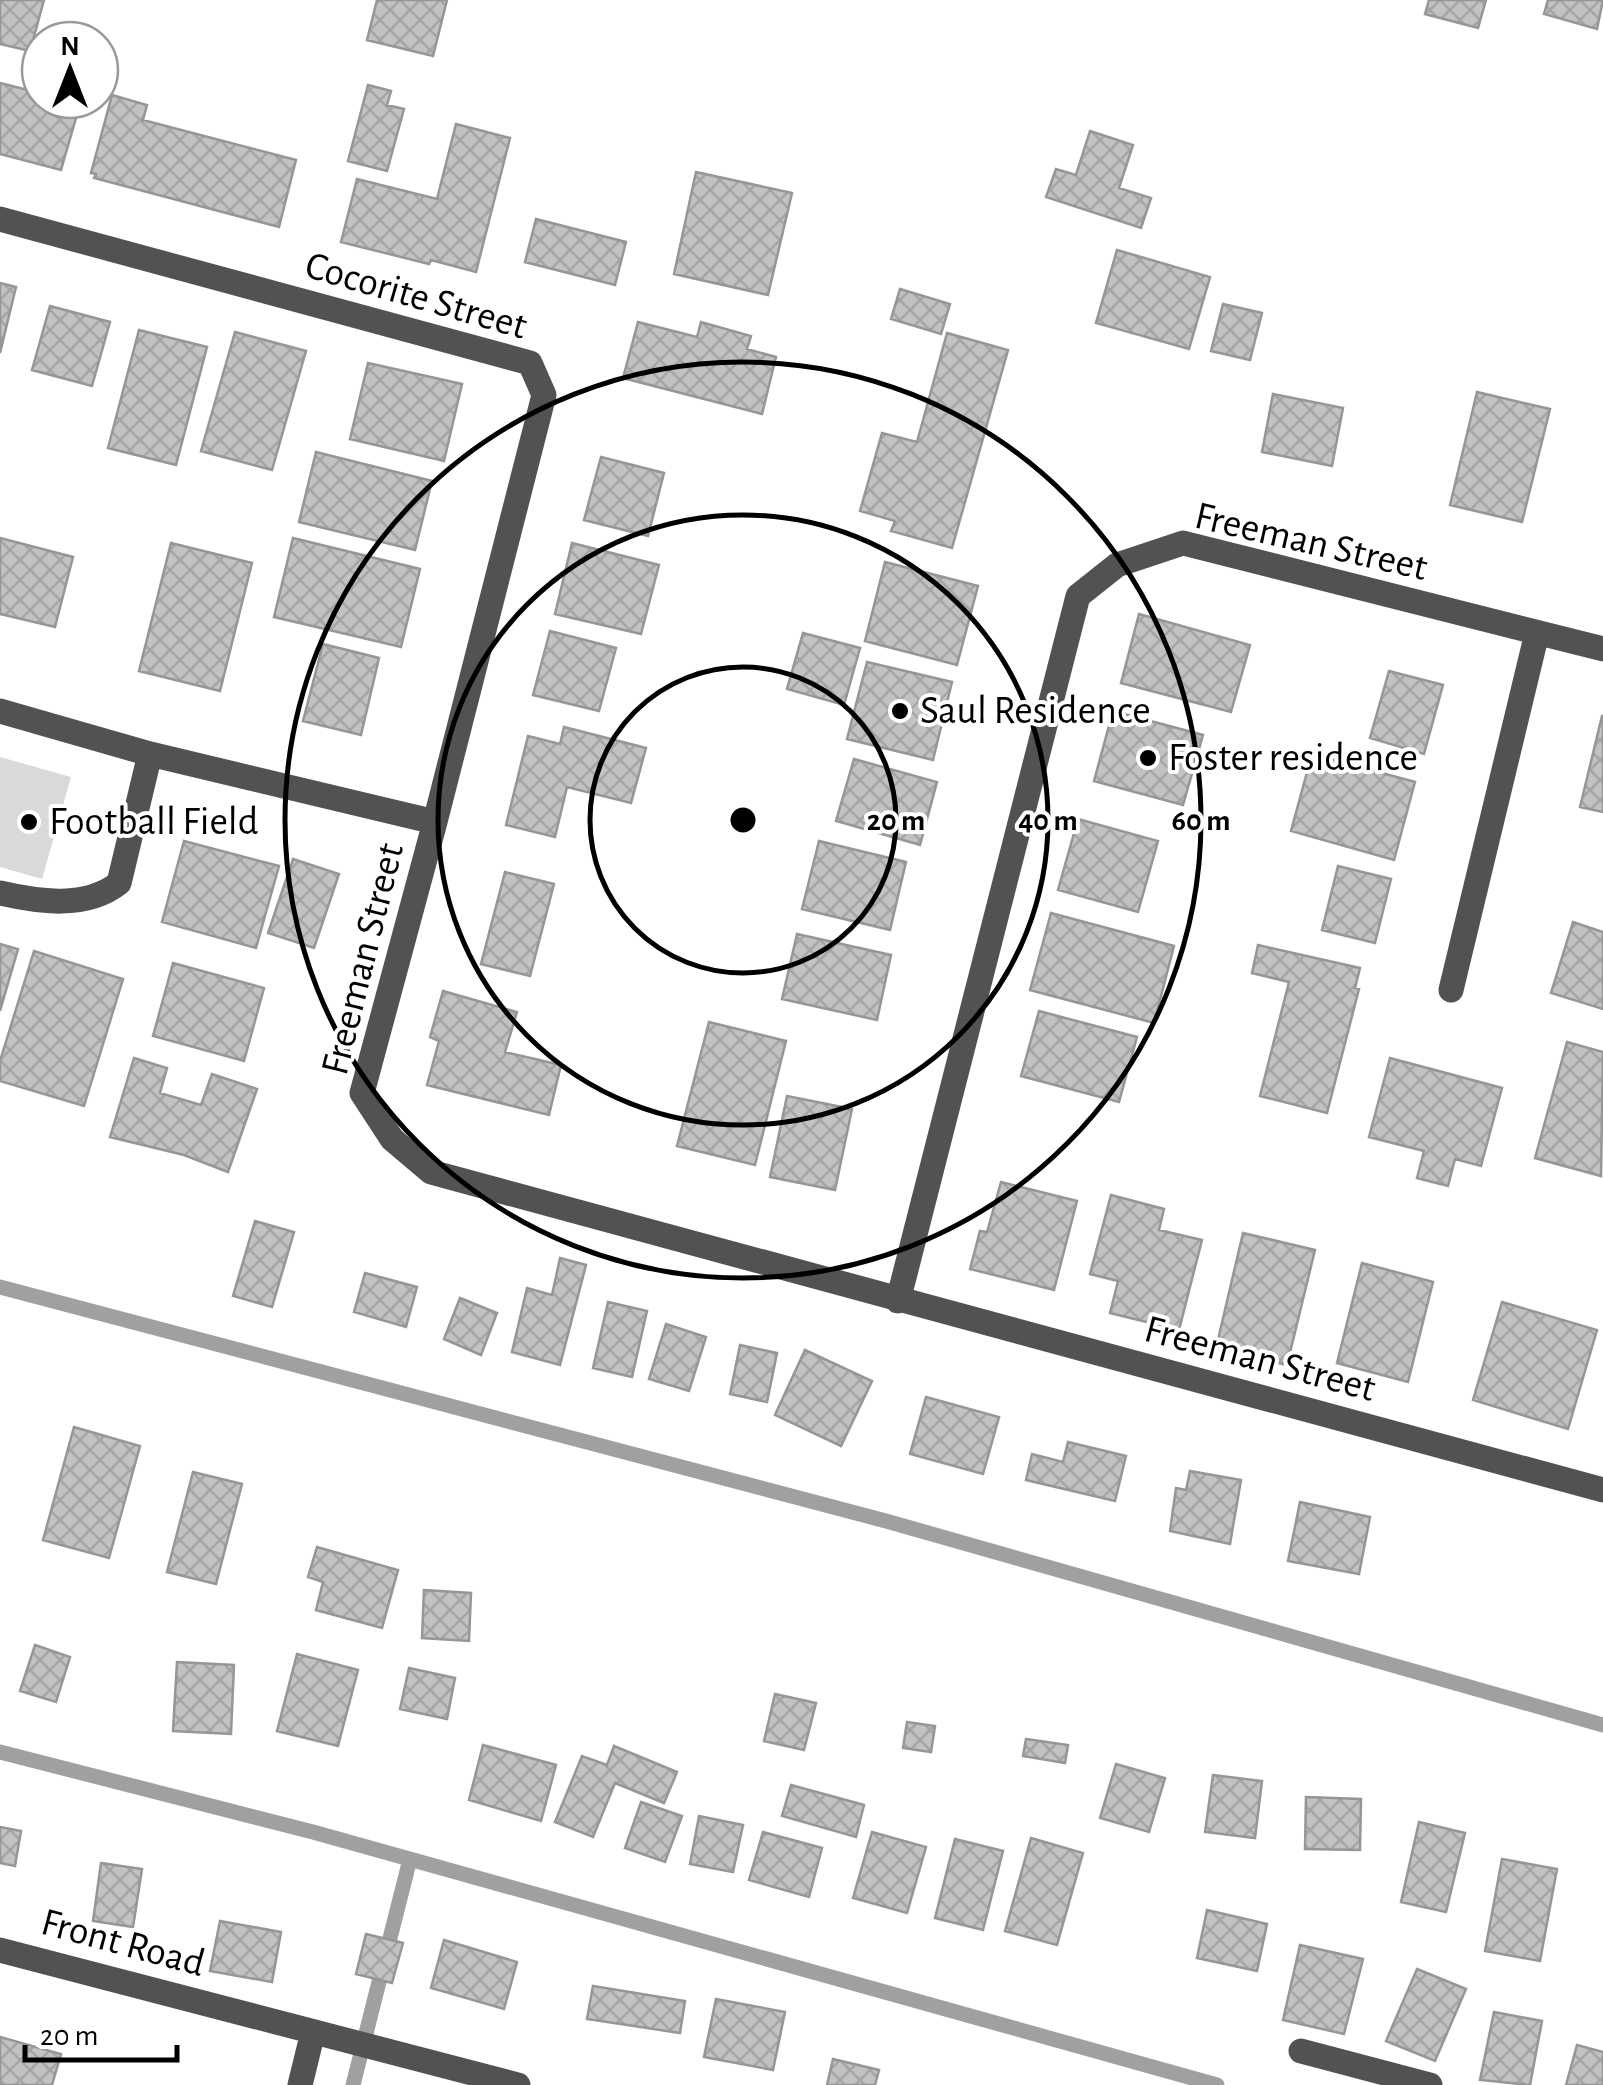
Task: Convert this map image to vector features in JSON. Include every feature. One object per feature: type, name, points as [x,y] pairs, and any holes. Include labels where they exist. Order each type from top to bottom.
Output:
[{"type":"street","name":"Cocorite Street","points":[[0,219],[530,363],[544,395],[435,822]]},
{"type":"street","name":"Freeman Street","points":[[898,1300],[1078,596],[1117,566],[1183,544],[1603,650]]},
{"type":"street","points":[[1452,990],[1537,633]]},
{"type":"street","name":"Freeman Street","points":[[0,711],[150,754],[435,822],[362,1093],[392,1140],[432,1172],[1603,1490]]},
{"type":"street","points":[[0,893],[40,902],[103,896],[119,883],[150,754]]},
{"type":"street","name":"Front Road","points":[[0,1950],[518,2085]]},
{"type":"street","points":[[300,2085],[313,2032]]},
{"type":"street","points":[[1301,2051],[1430,2085]]},
{"type":"shaded area","name":"Football Field","points":[[0,757],[71,777],[42,879],[0,867]]},
{"type":"building","points":[[0,0],[44,0],[39,20],[20,20],[20,49],[0,44]]},
{"type":"building","points":[[377,0],[447,0],[433,56],[367,40]]},
{"type":"building","points":[[1429,0],[1486,0],[1478,28],[1425,14]]},
{"type":"building","points":[[1548,0],[1603,0],[1597,29],[1544,14]]},
{"type":"building","points":[[0,83],[20,88],[20,120],[75,120],[61,170],[0,154]]},
{"type":"building","points":[[368,85],[391,91],[387,105],[404,109],[387,171],[348,161]]},
{"type":"building","points":[[120,97],[147,105],[143,120],[296,160],[279,227],[94,178],[96,174],[91,173],[105,120],[120,120]]},
{"type":"building","points":[[456,124],[510,138],[476,272],[341,242],[357,179],[437,199]]},
{"type":"building","points":[[1090,131],[1133,145],[1119,188],[1151,198],[1141,228],[1046,197],[1056,169],[1076,175]]},
{"type":"building","points":[[696,172],[792,193],[768,295],[674,274]]},
{"type":"building","points":[[536,219],[626,242],[615,285],[525,262]]},
{"type":"building","points":[[1117,250],[1210,277],[1189,349],[1096,323]]},
{"type":"building","points":[[0,283],[16,287],[0,353]]},
{"type":"building","points":[[900,289],[950,304],[941,334],[891,319]]},
{"type":"building","points":[[1223,304],[1262,313],[1250,360],[1211,351]]},
{"type":"building","points":[[50,306],[110,322],[92,386],[32,370]]},
{"type":"building","points":[[638,322],[697,337],[701,322],[751,336],[747,349],[776,357],[762,414],[623,378]]},
{"type":"building","points":[[139,330],[207,347],[176,465],[108,448]]},
{"type":"building","points":[[235,332],[306,351],[272,470],[201,451]]},
{"type":"building","points":[[947,333],[1008,350],[952,548],[891,531],[895,521],[860,511],[882,433],[917,442]]},
{"type":"building","points":[[368,363],[462,384],[444,461],[350,439]]},
{"type":"building","points":[[1477,392],[1550,409],[1522,522],[1450,505]]},
{"type":"building","points":[[1273,394],[1343,408],[1332,466],[1262,452]]},
{"type":"building","points":[[316,452],[432,481],[415,550],[299,522]]},
{"type":"building","points":[[601,457],[664,473],[648,536],[584,520]]},
{"type":"building","points":[[0,538],[73,557],[55,627],[0,614]]},
{"type":"building","points":[[293,538],[420,569],[401,647],[274,617]]},
{"type":"building","points":[[171,543],[252,563],[220,691],[139,671]]},
{"type":"building","points":[[572,543],[659,565],[641,634],[555,614]]},
{"type":"building","points":[[885,562],[978,586],[957,665],[865,641]]},
{"type":"building","points":[[1139,614],[1250,645],[1231,712],[1121,683]]},
{"type":"building","points":[[550,631],[616,648],[599,711],[533,695]]},
{"type":"building","points":[[803,633],[860,648],[844,705],[787,689]]},
{"type":"building","points":[[323,644],[379,658],[361,735],[303,721]]},
{"type":"building","name":"Saul Residence","points":[[867,662],[952,682],[933,760],[847,739]]},
{"type":"building","points":[[1389,671],[1443,685],[1424,754],[1370,738]]},
{"type":"building","name":"Foster residence","points":[[1113,711],[1203,735],[1183,805],[1094,781]]},
{"type":"building","points":[[1603,716],[1603,812],[1580,807]]},
{"type":"building","points":[[564,727],[646,748],[631,803],[567,787],[555,837],[506,825],[528,736],[560,744]]},
{"type":"building","points":[[1312,754],[1415,782],[1394,860],[1291,831]]},
{"type":"building","points":[[854,759],[937,782],[920,845],[836,821]]},
{"type":"building","points":[[1078,819],[1158,841],[1138,912],[1058,890]]},
{"type":"building","points":[[184,841],[279,866],[256,948],[162,922]]},
{"type":"building","points":[[819,841],[906,862],[890,930],[802,909]]},
{"type":"building","points":[[293,859],[339,874],[314,948],[268,933]]},
{"type":"building","points":[[1338,866],[1391,879],[1375,943],[1322,930]]},
{"type":"building","points":[[505,872],[554,884],[530,976],[481,964]]},
{"type":"building","points":[[1051,913],[1174,946],[1154,1023],[1030,990]]},
{"type":"building","points":[[1573,922],[1603,932],[1603,1009],[1551,993]]},
{"type":"building","points":[[797,934],[891,955],[877,1020],[782,999]]},
{"type":"building","points":[[0,944],[18,949],[0,1011]]},
{"type":"building","points":[[1258,945],[1360,968],[1355,988],[1359,989],[1327,1113],[1260,1096],[1289,982],[1252,973]]},
{"type":"building","points":[[34,951],[123,979],[84,1106],[0,1081],[0,1061]]},
{"type":"building","points":[[173,963],[264,988],[244,1061],[153,1036]]},
{"type":"building","points":[[443,991],[517,1012],[505,1052],[561,1065],[549,1115],[427,1085],[439,1041],[430,1037]]},
{"type":"building","points":[[1039,1011],[1137,1037],[1119,1102],[1021,1076]]},
{"type":"building","points":[[709,1022],[786,1041],[755,1165],[677,1146]]},
{"type":"building","points":[[1567,1042],[1603,1052],[1601,1176],[1535,1158]]},
{"type":"building","points":[[134,1058],[167,1068],[160,1093],[201,1105],[212,1074],[257,1089],[228,1172],[184,1155],[110,1137]]},
{"type":"building","points":[[1390,1058],[1502,1088],[1481,1166],[1455,1159],[1448,1186],[1417,1178],[1424,1151],[1369,1137]]},
{"type":"building","points":[[787,1096],[852,1109],[835,1190],[770,1177]]},
{"type":"building","points":[[1001,1182],[1077,1201],[1054,1290],[970,1269],[980,1231],[987,1232]]},
{"type":"building","points":[[1111,1195],[1164,1209],[1159,1230],[1202,1240],[1179,1330],[1110,1313],[1118,1281],[1090,1274]]},
{"type":"building","points":[[255,1221],[294,1232],[272,1307],[233,1296]]},
{"type":"building","points":[[1243,1233],[1315,1250],[1287,1365],[1216,1348]]},
{"type":"building","points":[[560,1258],[586,1265],[560,1365],[512,1352],[527,1288],[552,1295]]},
{"type":"building","points":[[1362,1263],[1433,1282],[1408,1382],[1337,1363]]},
{"type":"building","points":[[365,1273],[417,1287],[406,1327],[354,1312]]},
{"type":"building","points":[[460,1298],[497,1313],[481,1355],[444,1339]]},
{"type":"building","points":[[608,1302],[647,1311],[632,1377],[593,1368]]},
{"type":"building","points":[[1502,1302],[1597,1330],[1568,1429],[1473,1400]]},
{"type":"building","points":[[666,1324],[706,1337],[689,1391],[649,1379]]},
{"type":"building","points":[[740,1345],[777,1353],[767,1402],[730,1394]]},
{"type":"building","points":[[805,1350],[872,1381],[841,1446],[775,1415]]},
{"type":"building","points":[[926,1397],[999,1417],[983,1474],[910,1454]]},
{"type":"building","points":[[74,1427],[140,1446],[109,1558],[43,1540]]},
{"type":"building","points":[[1068,1442],[1126,1456],[1115,1501],[1026,1480],[1032,1454],[1063,1462]]},
{"type":"building","points":[[1190,1471],[1241,1480],[1230,1544],[1170,1531],[1176,1488],[1186,1490]]},
{"type":"building","points":[[193,1472],[242,1484],[216,1584],[167,1572]]},
{"type":"building","points":[[1300,1502],[1370,1517],[1359,1574],[1288,1561]]},
{"type":"building","points":[[317,1547],[398,1570],[382,1628],[316,1610],[323,1582],[308,1577]]},
{"type":"building","points":[[424,1590],[471,1593],[469,1641],[422,1638]]},
{"type":"building","points":[[35,1645],[70,1657],[56,1702],[20,1691]]},
{"type":"building","points":[[297,1654],[358,1670],[338,1746],[277,1731]]},
{"type":"building","points":[[177,1662],[234,1665],[231,1734],[173,1731]]},
{"type":"building","points":[[409,1668],[455,1678],[447,1719],[400,1709]]},
{"type":"building","points":[[775,1694],[816,1703],[804,1750],[764,1741]]},
{"type":"building","points":[[907,1722],[935,1726],[931,1752],[903,1748]]},
{"type":"building","points":[[1026,1739],[1068,1745],[1065,1763],[1023,1756]]},
{"type":"building","points":[[483,1745],[556,1765],[541,1821],[469,1800]]},
{"type":"building","points":[[614,1746],[677,1772],[664,1803],[615,1783],[593,1837],[555,1822],[582,1756],[607,1765]]},
{"type":"building","points":[[1116,1764],[1165,1778],[1149,1832],[1100,1818]]},
{"type":"building","points":[[1213,1775],[1262,1781],[1255,1838],[1205,1832]]},
{"type":"building","points":[[791,1785],[864,1805],[856,1837],[782,1816]]},
{"type":"building","points":[[1306,1797],[1361,1799],[1360,1850],[1305,1849]]},
{"type":"building","points":[[641,1802],[682,1816],[665,1862],[625,1848]]},
{"type":"building","points":[[699,1816],[743,1825],[733,1872],[690,1864]]},
{"type":"building","points":[[1419,1822],[1465,1833],[1446,1912],[1401,1902]]},
{"type":"building","points":[[0,1827],[21,1831],[15,1866],[0,1863]]},
{"type":"building","points":[[763,1832],[822,1848],[809,1897],[749,1880]]},
{"type":"building","points":[[872,1832],[926,1847],[907,1913],[853,1898]]},
{"type":"building","points":[[1031,1838],[1083,1853],[1057,1945],[1005,1931]]},
{"type":"building","points":[[955,1839],[1003,1851],[983,1930],[935,1918]]},
{"type":"building","points":[[1502,1859],[1557,1869],[1540,1961],[1485,1951]]},
{"type":"building","points":[[101,1863],[142,1869],[133,1927],[93,1921]]},
{"type":"building","points":[[1207,1910],[1267,1924],[1257,1971],[1197,1958]]},
{"type":"building","points":[[220,1921],[281,1932],[272,1982],[210,1971]]},
{"type":"building","points":[[366,1934],[403,1943],[392,1983],[356,1974]]},
{"type":"building","points":[[444,1940],[517,1962],[504,2009],[431,1988]]},
{"type":"building","points":[[1300,1945],[1363,1959],[1344,2034],[1283,2020]]},
{"type":"building","points":[[1417,1969],[1466,1989],[1435,2061],[1386,2041]]},
{"type":"building","points":[[593,1986],[685,2001],[680,2033],[587,2019]]},
{"type":"building","points":[[716,1999],[785,2012],[773,2070],[704,2057]]},
{"type":"building","points":[[1494,2012],[1542,2021],[1530,2085],[1480,2080]]},
{"type":"building","points":[[0,2037],[61,2054],[52,2085],[0,2085]]},
{"type":"building","points":[[1577,2045],[1603,2052],[1603,2085],[1566,2085]]},
{"type":"building","points":[[833,2059],[879,2070],[875,2085],[827,2085]]},
{"type":"waterway","points":[[0,1287],[886,1521],[1603,1725]]},
{"type":"waterway","points":[[0,1752],[313,1832],[1217,2085]]},
{"type":"waterway","points":[[353,2085],[410,1859]]},
{"type":"place","name":"Saul Residence","points":[[900,711]]},
{"type":"place","name":"Foster residence","points":[[1148,758]]},
{"type":"place","name":"Football Field","points":[[29,822]]}]
